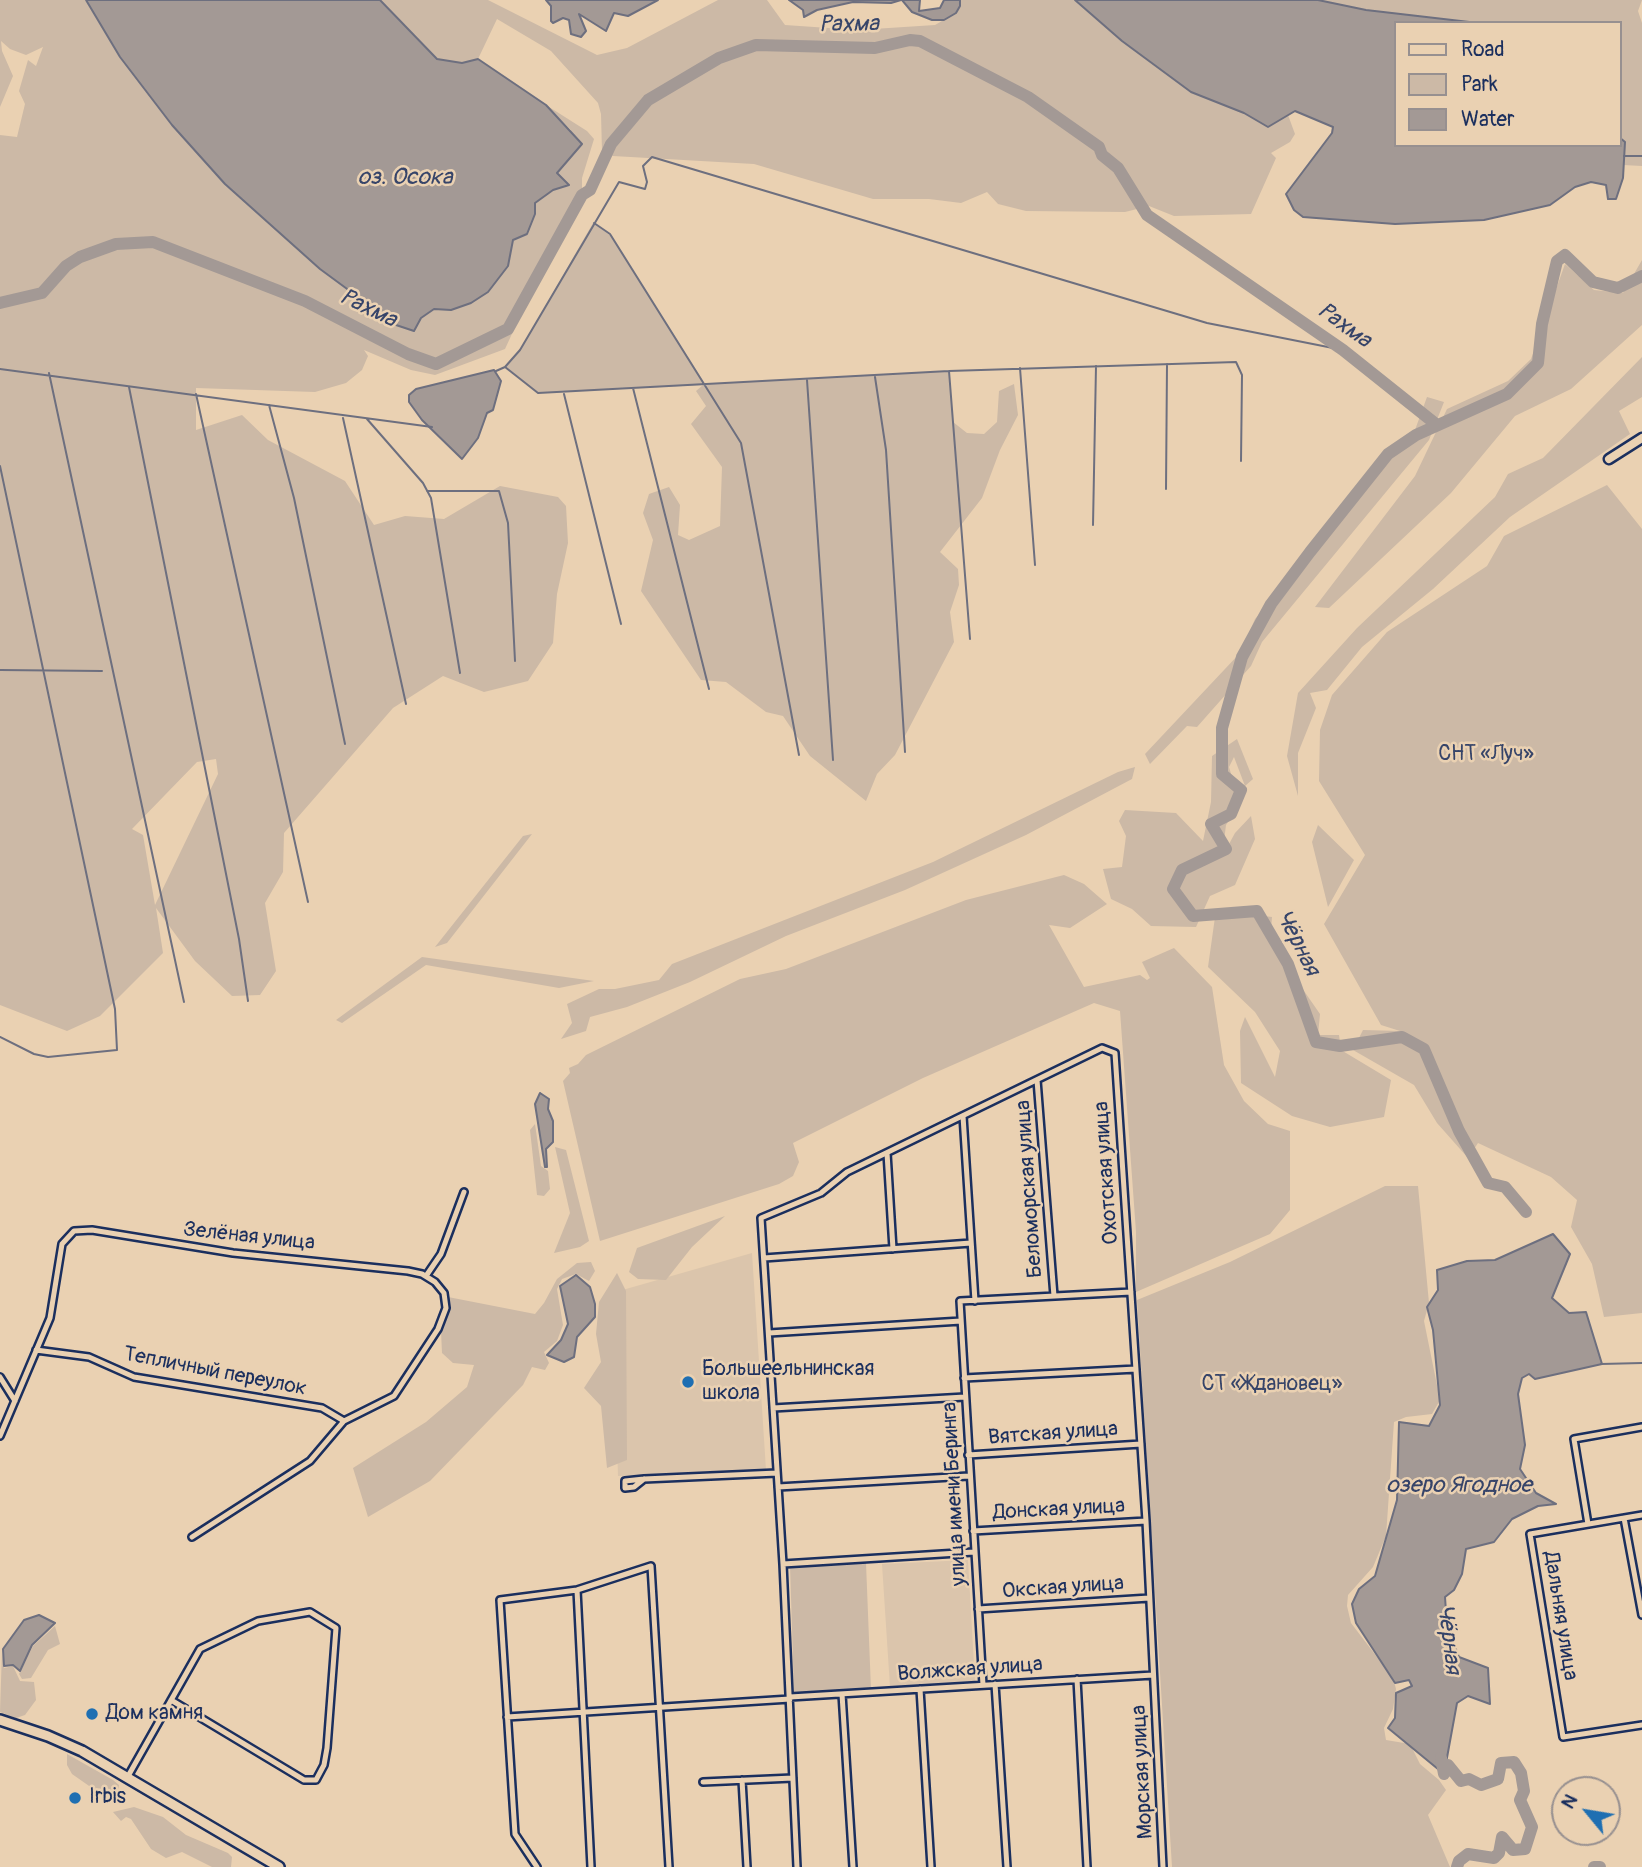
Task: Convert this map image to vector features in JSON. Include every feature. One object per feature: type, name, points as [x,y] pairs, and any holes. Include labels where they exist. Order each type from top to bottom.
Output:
[{"type":"main road","points":[[0,1720],[65,1742],[279,1867]]},
{"type":"street","points":[[1609,459],[1642,438]]},
{"type":"street","name":"Охотская улица","points":[[1037,1080],[1102,1048],[1115,1053],[1146,1521]]},
{"type":"street","points":[[797,1867],[783,1564],[761,1217],[821,1193],[847,1171],[1037,1080]]},
{"type":"street","name":"Беломорская улица","points":[[1037,1080],[1054,1296]]},
{"type":"street","points":[[963,1116],[975,1301],[1131,1292]]},
{"type":"street","points":[[887,1153],[893,1249]]},
{"type":"street","points":[[192,1537],[310,1461],[344,1421],[394,1396],[438,1329],[446,1308],[444,1293],[428,1277],[442,1254],[464,1192]]},
{"type":"street","name":"Зелёная улица","points":[[36,1350],[50,1318],[66,1237],[75,1231],[92,1230],[187,1247],[336,1261],[428,1277]]},
{"type":"street","points":[[764,1258],[971,1243]]},
{"type":"street","name":"улица имени Беринга","points":[[975,1301],[960,1301],[983,1685]]},
{"type":"street","points":[[769,1333],[961,1321]]},
{"type":"street","points":[[0,1436],[36,1350]]},
{"type":"street","name":"Тепличный переулок","points":[[36,1350],[89,1357],[134,1377],[322,1408],[344,1421]]},
{"type":"street","points":[[964,1378],[1136,1369]]},
{"type":"street","points":[[0,1377],[15,1401]]},
{"type":"street","points":[[773,1408],[965,1397]]},
{"type":"street","points":[[1588,1524],[1574,1439],[1642,1427]]},
{"type":"street","name":"Вятская улица","points":[[968,1455],[1141,1444]]},
{"type":"street","points":[[644,1479],[777,1473]]},
{"type":"street","points":[[778,1487],[969,1476]]},
{"type":"street","name":"Дальняя улица","points":[[1642,1515],[1530,1534],[1563,1737],[1642,1725]]},
{"type":"street","points":[[1624,1518],[1642,1615]]},
{"type":"street","name":"Донская улица","points":[[973,1531],[1146,1521]]},
{"type":"street","name":"Морская улица","points":[[1146,1521],[1163,1867]]},
{"type":"street","points":[[783,1564],[974,1552]]},
{"type":"street","points":[[537,1867],[515,1834],[500,1600],[577,1590],[651,1566],[668,1867]]},
{"type":"street","points":[[577,1590],[591,1867]]},
{"type":"street","name":"Окская улица","points":[[978,1609],[1149,1598]]},
{"type":"street","points":[[127,1778],[171,1700],[200,1649],[258,1621],[310,1612],[336,1628],[327,1748],[324,1765],[316,1780],[304,1780],[171,1700]]},
{"type":"street","name":"Волжская улица","points":[[507,1717],[1153,1675]]},
{"type":"street","points":[[1077,1679],[1087,1867]]},
{"type":"street","points":[[995,1684],[1007,1867]]},
{"type":"street","points":[[920,1689],[931,1867]]},
{"type":"street","points":[[842,1694],[853,1867]]},
{"type":"street","points":[[703,1782],[793,1777]]},
{"type":"street","points":[[742,1780],[747,1867]]},
{"type":"shaded area","name":"Большеельнинская школа","points":[[752,1253],[766,1470],[618,1476],[612,1293]]},
{"type":"shaded area","points":[[968,1560],[975,1682],[890,1687],[882,1564]]},
{"type":"green space","points":[[0,0],[86,0],[120,57],[172,125],[225,184],[320,269],[395,325],[421,318],[434,309],[451,310],[508,266],[513,240],[535,203],[553,190],[568,185],[556,173],[565,161],[571,130],[546,105],[587,131],[594,139],[582,178],[582,195],[545,262],[505,349],[435,375],[411,370],[364,350],[368,356],[362,370],[346,383],[315,392],[196,388],[196,430],[242,415],[268,440],[345,481],[374,525],[405,516],[444,519],[500,486],[558,497],[566,506],[568,543],[557,594],[553,643],[528,681],[484,692],[443,676],[393,708],[284,833],[283,872],[265,903],[276,971],[260,995],[232,996],[195,961],[156,908],[163,953],[100,1016],[67,1031],[0,1005],[0,135],[17,137],[25,104],[19,91],[28,60],[36,66],[43,47],[26,55],[10,49],[1,41],[2,51],[13,76],[0,107]],"holes":[[[216,759],[218,774],[155,905],[143,835],[132,829],[197,762]]]},
{"type":"green space","points":[[380,0],[488,0],[597,55],[627,48],[718,0],[767,0],[785,25],[858,30],[935,25],[956,13],[960,0],[1075,0],[1122,41],[1191,92],[1244,113],[1268,126],[1288,115],[1295,134],[1290,142],[1271,153],[1276,158],[1251,214],[1174,216],[1149,206],[1125,212],[1026,211],[998,204],[987,192],[961,203],[929,199],[873,199],[754,164],[613,156],[602,151],[598,103],[551,51],[497,19],[478,59],[462,63],[437,59]]},
{"type":"green space","points":[[1318,0],[1642,0],[1638,11],[1642,23],[1642,166],[1623,165],[1625,142],[1621,139],[1621,21],[1461,21],[1366,10]]},
{"type":"green space","points":[[593,223],[611,236],[705,384],[949,371],[953,422],[967,433],[984,434],[997,422],[999,391],[1014,384],[1018,415],[1000,450],[982,498],[940,552],[958,569],[959,585],[950,612],[954,642],[895,755],[877,774],[866,801],[810,756],[783,716],[766,712],[726,682],[701,680],[641,591],[653,540],[643,513],[649,494],[669,487],[680,505],[678,535],[689,540],[720,526],[722,467],[691,424],[706,406],[696,391],[703,385],[538,393],[505,367],[520,350]]},
{"type":"green space","points":[[1642,260],[1642,325],[1571,389],[1515,416],[1451,493],[1329,608],[1315,607],[1415,476],[1447,409],[1508,381],[1531,359],[1565,264],[1594,290],[1623,293]]},
{"type":"green space","points":[[1642,357],[1642,397],[1619,411],[1630,434],[1510,517],[1433,589],[1362,647],[1327,690],[1310,693],[1316,708],[1298,753],[1298,796],[1287,756],[1298,693],[1357,628],[1495,497],[1508,474],[1543,458]]},
{"type":"green space","points":[[1427,397],[1444,402],[1429,440],[1262,642],[1251,666],[1197,727],[1187,726],[1150,764],[1145,754],[1240,653],[1255,619],[1415,430]]},
{"type":"green space","name":"СНТ «Луч»","points":[[1607,485],[1642,529],[1642,1313],[1604,1317],[1592,1264],[1571,1227],[1577,1200],[1551,1177],[1478,1143],[1468,1158],[1437,1123],[1414,1085],[1353,1050],[1363,1030],[1400,1031],[1381,1025],[1324,924],[1365,855],[1319,781],[1320,730],[1332,695],[1387,632],[1487,566],[1504,536]]},
{"type":"green space","points":[[1237,739],[1253,779],[1245,786],[1234,757],[1229,767],[1240,804],[1226,825],[1222,857],[1235,833],[1251,816],[1255,839],[1235,885],[1210,896],[1196,927],[1151,926],[1132,909],[1111,899],[1103,869],[1122,867],[1126,836],[1119,821],[1125,810],[1176,813],[1203,841],[1211,802],[1212,756]]},
{"type":"green space","points":[[1135,767],[1132,779],[1026,835],[905,890],[786,936],[690,982],[627,1007],[590,1017],[586,1031],[561,1039],[572,1023],[567,1004],[599,989],[615,989],[659,980],[672,964],[933,862],[1118,772]]},
{"type":"green space","points":[[1318,825],[1354,860],[1328,907],[1312,842]]},
{"type":"green space","points":[[532,834],[447,943],[435,947],[523,836]]},
{"type":"green space","points":[[1064,875],[1084,884],[1107,904],[1070,928],[1049,925],[1084,987],[1140,975],[1147,980],[1150,978],[1142,962],[1174,948],[1212,987],[1224,1065],[1244,1101],[1268,1124],[1290,1131],[1290,1210],[1270,1234],[1136,1292],[1136,1232],[1120,1011],[1094,1003],[923,1078],[793,1143],[799,1162],[793,1176],[779,1184],[600,1241],[563,1081],[570,1073],[569,1068],[578,1064],[586,1055],[740,979],[786,969],[966,900]]},
{"type":"green space","points":[[1216,910],[1272,917],[1270,942],[1320,1014],[1318,1035],[1339,1035],[1341,1050],[1391,1080],[1384,1117],[1330,1127],[1292,1116],[1241,1083],[1240,1031],[1245,1017],[1275,1077],[1280,1051],[1255,1012],[1208,967]]},
{"type":"green space","points":[[422,957],[594,981],[559,988],[426,965],[342,1023],[336,1020]]},
{"type":"green space","points":[[535,1124],[541,1166],[548,1171],[550,1189],[544,1196],[537,1195],[530,1130]]},
{"type":"green space","points":[[555,1147],[566,1150],[589,1241],[580,1247],[554,1253],[570,1213]]},
{"type":"green space","name":"СТ «Ждановец»","points":[[1385,1186],[1418,1186],[1429,1303],[1424,1321],[1440,1400],[1432,1414],[1406,1417],[1394,1422],[1386,1536],[1373,1567],[1348,1595],[1347,1606],[1351,1623],[1393,1678],[1396,1689],[1393,1709],[1384,1728],[1386,1740],[1410,1744],[1420,1764],[1439,1780],[1446,1790],[1428,1815],[1450,1867],[1172,1867],[1137,1300],[1230,1262]]},
{"type":"green space","points":[[725,1216],[692,1247],[666,1280],[638,1279],[629,1272],[637,1248]]},
{"type":"green space","points":[[591,1262],[595,1271],[589,1281],[576,1274],[562,1279],[557,1289],[563,1325],[557,1341],[544,1352],[549,1363],[545,1370],[532,1367],[523,1385],[430,1481],[368,1517],[353,1468],[426,1422],[467,1387],[474,1365],[453,1363],[442,1353],[441,1331],[449,1308],[448,1297],[535,1314],[557,1279],[577,1263]]},
{"type":"green space","points":[[617,1273],[626,1291],[627,1460],[607,1468],[601,1406],[584,1388],[601,1362],[596,1334],[599,1302]]},
{"type":"green space","points":[[866,1563],[871,1690],[794,1693],[790,1565]]},
{"type":"green space","points":[[55,1626],[60,1644],[48,1650],[31,1678],[22,1679],[19,1674],[33,1646]]},
{"type":"green space","points":[[2,1651],[4,1668],[13,1666],[20,1681],[34,1682],[36,1700],[25,1715],[16,1718],[0,1712]]},
{"type":"green space","points":[[67,1754],[113,1780],[119,1785],[118,1791],[102,1795],[72,1774],[67,1765]]},
{"type":"green space","points":[[134,1807],[163,1817],[186,1835],[228,1853],[232,1857],[231,1867],[212,1867],[182,1852],[166,1858],[151,1849],[131,1819],[126,1817],[121,1821],[113,1812]]},
{"type":"water","name":"оз. Осока","points":[[86,0],[380,0],[437,59],[462,63],[478,59],[546,105],[582,144],[557,173],[569,185],[553,190],[535,203],[535,214],[527,234],[513,240],[508,266],[488,292],[471,303],[451,310],[434,309],[421,318],[414,331],[396,325],[320,269],[225,184],[172,125],[120,57]]},
{"type":"water","points":[[546,0],[658,0],[628,16],[614,13],[606,31],[579,14],[586,31],[581,37],[571,34],[569,20],[563,18],[553,23],[551,21],[551,6]]},
{"type":"water","points":[[789,0],[901,0],[891,3],[853,2],[817,10],[804,17],[803,10]]},
{"type":"water","points":[[902,0],[920,0],[919,11],[940,8],[944,0],[960,0],[960,6],[956,13],[944,20],[932,20],[912,12]]},
{"type":"water","points":[[1075,0],[1318,0],[1366,10],[1461,21],[1394,21],[1394,147],[1621,147],[1621,139],[1625,142],[1623,178],[1616,199],[1608,199],[1606,185],[1591,182],[1575,187],[1550,205],[1484,220],[1395,224],[1303,217],[1294,210],[1286,194],[1332,133],[1333,127],[1295,111],[1268,127],[1244,113],[1191,92],[1122,41]]},
{"type":"water","points":[[494,370],[501,381],[493,410],[487,413],[478,438],[462,459],[422,420],[409,402],[409,395],[416,389]]},
{"type":"water","points":[[540,1093],[549,1099],[548,1109],[553,1121],[553,1142],[546,1149],[547,1167],[535,1104]]},
{"type":"water","name":"озеро Ягодное","points":[[1553,1234],[1570,1254],[1552,1298],[1569,1313],[1586,1312],[1602,1364],[1535,1379],[1529,1374],[1522,1378],[1518,1394],[1525,1445],[1520,1469],[1536,1493],[1556,1504],[1538,1506],[1512,1519],[1494,1542],[1466,1549],[1462,1574],[1454,1590],[1445,1597],[1447,1626],[1459,1657],[1488,1668],[1490,1704],[1468,1696],[1457,1703],[1444,1774],[1388,1728],[1395,1718],[1396,1693],[1412,1686],[1409,1680],[1395,1683],[1356,1623],[1352,1604],[1359,1589],[1375,1576],[1397,1500],[1399,1422],[1429,1426],[1440,1405],[1433,1330],[1427,1307],[1438,1290],[1437,1270],[1467,1261],[1495,1260]]},
{"type":"water","points":[[576,1275],[590,1287],[595,1304],[595,1317],[577,1337],[574,1357],[564,1362],[547,1355],[561,1340],[568,1324],[560,1286]]},
{"type":"water","points":[[39,1615],[55,1623],[32,1645],[20,1671],[13,1665],[4,1666],[3,1649],[24,1620]]},
{"type":"waterway","name":"Рахма","points":[[0,303],[42,293],[66,266],[80,257],[116,244],[153,242],[305,301],[408,354],[436,364],[508,329],[582,195],[590,190],[611,144],[648,100],[719,58],[756,45],[875,48],[910,40],[920,41],[1028,97],[1099,147],[1102,155],[1118,168],[1147,215],[1343,350],[1437,425]]},
{"type":"waterway","points":[[1624,156],[1642,156]]},
{"type":"waterway","points":[[496,371],[505,367],[520,350],[619,182],[645,189],[647,182],[643,166],[652,157],[1207,323],[1343,350]]},
{"type":"waterway","points":[[594,223],[610,234],[741,443],[799,755]]},
{"type":"waterway","name":"Чёрная","points":[[1526,1212],[1505,1187],[1488,1183],[1459,1131],[1424,1049],[1402,1037],[1340,1046],[1316,1042],[1288,964],[1257,911],[1193,916],[1173,889],[1182,870],[1226,849],[1211,824],[1231,814],[1241,790],[1222,774],[1222,728],[1242,657],[1271,604],[1310,552],[1388,454],[1416,435],[1507,394],[1538,363],[1542,324],[1557,261],[1565,255],[1593,282],[1618,288],[1642,276]]},
{"type":"waterway","points":[[505,367],[538,393],[949,371],[1236,362],[1242,375],[1241,461]]},
{"type":"waterway","points":[[1166,489],[1167,364]]},
{"type":"waterway","points":[[1093,525],[1096,366]]},
{"type":"waterway","points":[[1020,368],[1035,565]]},
{"type":"waterway","points":[[0,369],[432,427]]},
{"type":"waterway","points":[[949,371],[970,639]]},
{"type":"waterway","points":[[49,373],[184,1002]]},
{"type":"waterway","points":[[875,377],[886,450],[905,752]]},
{"type":"waterway","points":[[807,380],[833,760]]},
{"type":"waterway","points":[[129,387],[239,939],[248,1001]]},
{"type":"waterway","points":[[633,388],[709,689]]},
{"type":"waterway","points":[[196,394],[308,902]]},
{"type":"waterway","points":[[564,394],[621,624]]},
{"type":"waterway","points":[[269,405],[294,498],[345,744]]},
{"type":"waterway","points":[[343,418],[406,704]]},
{"type":"waterway","points":[[367,419],[423,483],[431,498],[460,673]]},
{"type":"waterway","points":[[0,466],[115,1009],[117,1050],[48,1057],[34,1054],[0,1037]]},
{"type":"waterway","points":[[427,491],[499,491],[508,523],[515,661]]},
{"type":"waterway","points":[[0,670],[102,671]]},
{"type":"waterway","points":[[1601,1364],[1642,1363]]},
{"type":"waterway","name":"Чёрная","points":[[1441,1758],[1444,1774],[1448,1765],[1461,1781],[1469,1779],[1481,1785],[1498,1779],[1501,1763],[1514,1762],[1521,1773],[1524,1791],[1520,1800],[1532,1827],[1525,1849],[1513,1850],[1502,1837],[1499,1853],[1494,1858],[1468,1854],[1459,1861],[1457,1867]]},
{"type":"waterway","name":"Чёрная","points":[[1594,1867],[1600,1867]]},
{"type":"place","name":"Большеельнинская школа","points":[[688,1382]]},
{"type":"place","name":"Дом камня","points":[[92,1714]]},
{"type":"place","name":"Irbis","points":[[75,1798]]}]
